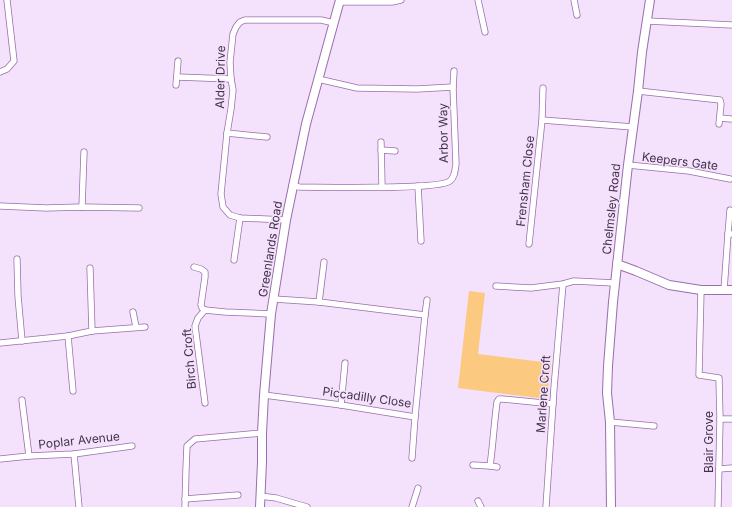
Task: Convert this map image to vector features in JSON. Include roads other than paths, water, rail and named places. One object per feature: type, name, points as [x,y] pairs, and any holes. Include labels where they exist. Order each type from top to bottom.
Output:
[{"type":"street","points":[[0,72],[8,69],[14,61],[7,0]]},
{"type":"street","points":[[340,1],[392,2],[401,0]]},
{"type":"street","points":[[478,0],[485,32]]},
{"type":"street","points":[[574,0],[576,15]]},
{"type":"street","name":"Chelmsley Road","points":[[611,507],[610,422],[607,393],[608,372],[615,283],[628,165],[650,0]]},
{"type":"street","name":"Greenlands Road","points":[[260,507],[264,396],[271,314],[292,185],[306,124],[340,1]]},
{"type":"street","name":"Alder Drive","points":[[286,220],[240,218],[230,215],[223,207],[221,194],[227,133],[232,109],[233,90],[230,62],[233,34],[240,22],[245,20],[321,20],[334,23]]},
{"type":"street","points":[[647,21],[732,25]]},
{"type":"street","points":[[176,86],[178,61]]},
{"type":"street","name":"Arbor Way","points":[[292,185],[299,187],[382,187],[445,184],[450,181],[454,176],[456,164],[453,87],[454,71]]},
{"type":"street","points":[[177,77],[231,78]]},
{"type":"street","name":"Arbor Way","points":[[318,79],[357,88],[417,89],[453,87]]},
{"type":"street","name":"Frensham Close","points":[[529,244],[542,120],[543,88]]},
{"type":"street","points":[[638,90],[720,100],[719,121],[731,119]]},
{"type":"street","name":"Frensham Close","points":[[542,120],[633,127]]},
{"type":"street","points":[[227,133],[267,137]]},
{"type":"street","points":[[381,142],[382,187]]},
{"type":"street","points":[[381,150],[395,150]]},
{"type":"street","points":[[82,207],[84,152]]},
{"type":"street","name":"Keepers Gate","points":[[628,165],[689,172],[730,179]]},
{"type":"street","points":[[418,186],[421,242]]},
{"type":"street","points":[[0,206],[46,208],[139,208]]},
{"type":"street","points":[[617,264],[636,270],[669,285],[701,290],[728,290],[730,210]]},
{"type":"street","points":[[234,260],[240,218]]},
{"type":"street","points":[[17,259],[18,296],[22,341]]},
{"type":"street","points":[[319,302],[324,262]]},
{"type":"street","points":[[194,267],[205,272],[201,305],[205,310],[271,314]]},
{"type":"street","points":[[90,268],[92,331]]},
{"type":"street","points":[[496,286],[531,288],[574,281],[615,283]]},
{"type":"street","name":"Marlene Croft","points":[[546,507],[563,284]]},
{"type":"street","name":"Blair Grove","points":[[701,290],[699,375],[719,378],[720,419],[718,507]]},
{"type":"street","points":[[274,299],[319,302],[425,315]]},
{"type":"street","name":"Piccadilly Close","points":[[264,396],[341,404],[415,417],[427,300]]},
{"type":"street","name":"Birch Croft","points":[[205,310],[198,318],[195,326],[205,403]]},
{"type":"street","points":[[134,312],[136,327]]},
{"type":"street","points":[[0,343],[68,336],[92,331],[145,326]]},
{"type":"street","points":[[68,336],[73,391]]},
{"type":"street","points":[[341,404],[345,363]]},
{"type":"street","points":[[490,466],[494,441],[493,431],[497,402],[499,399],[553,404]]},
{"type":"street","name":"Poplar Avenue","points":[[22,400],[29,456]]},
{"type":"street","points":[[412,458],[415,417]]},
{"type":"street","points":[[720,419],[732,419]]},
{"type":"street","points":[[610,422],[654,426]]},
{"type":"street","points":[[185,507],[187,446],[194,439],[262,433]]},
{"type":"street","name":"Poplar Avenue","points":[[0,460],[29,456],[74,454],[132,446]]},
{"type":"street","points":[[74,454],[79,507]]},
{"type":"street","points":[[473,465],[497,467]]},
{"type":"street","points":[[719,469],[732,468]]},
{"type":"street","points":[[412,507],[418,488]]},
{"type":"street","points":[[185,499],[238,495]]},
{"type":"street","points":[[260,496],[276,498],[307,507]]},
{"type":"street","points":[[478,501],[482,507]]}]
